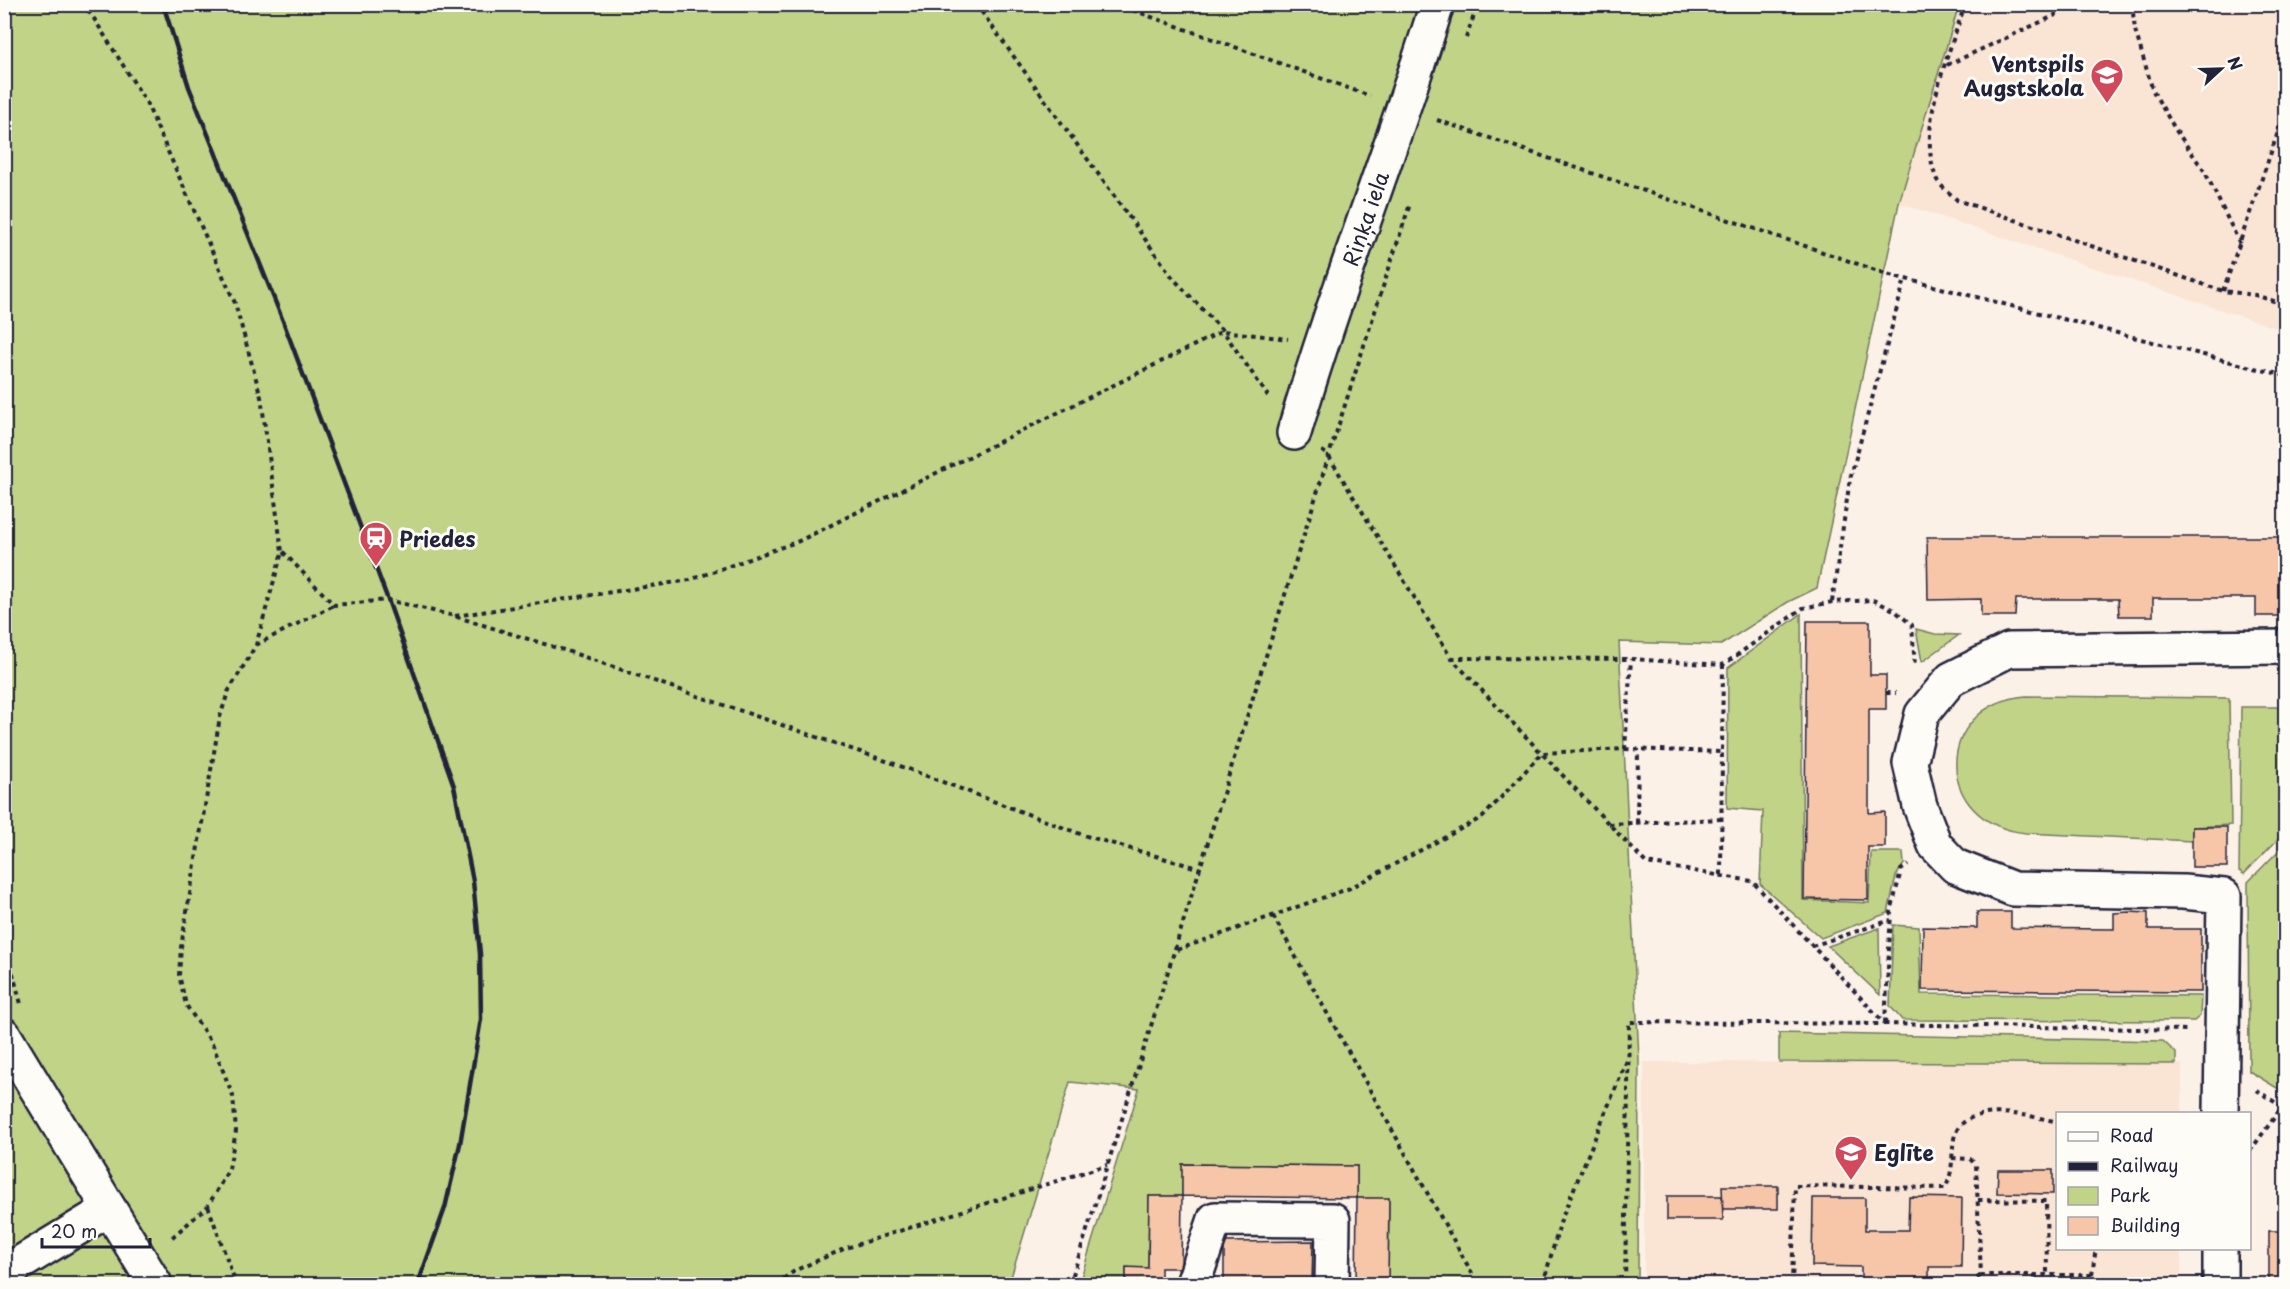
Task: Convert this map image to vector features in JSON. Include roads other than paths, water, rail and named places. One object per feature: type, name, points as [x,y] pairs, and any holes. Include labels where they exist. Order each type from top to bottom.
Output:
[{"type":"street","name":"Riņķa iela","points":[[1294,433],[1320,344],[1405,109],[1437,4]]},
{"type":"street","points":[[2222,1112],[2224,896],[2183,892],[2013,889],[1955,866],[1935,845],[1920,806],[1910,763],[1922,714],[1951,679],[2009,650],[2286,647]]},
{"type":"street","points":[[4,1035],[148,1274]]},
{"type":"street","points":[[4,1273],[109,1209]]},
{"type":"street","points":[[1193,1284],[1215,1219],[1333,1220],[1332,1284]]},
{"type":"street","points":[[2220,1250],[2220,1284]]},
{"type":"railway","points":[[163,4],[189,87],[283,321],[388,600],[454,786],[473,881],[480,954],[481,1019],[460,1144],[445,1208],[418,1284]]},
{"type":"place","name":"Ventspils Augstskola","points":[[2107,104]]},
{"type":"place","name":"Priedes","points":[[376,567]]},
{"type":"place","name":"Eglīte","points":[[1851,1181]]}]
